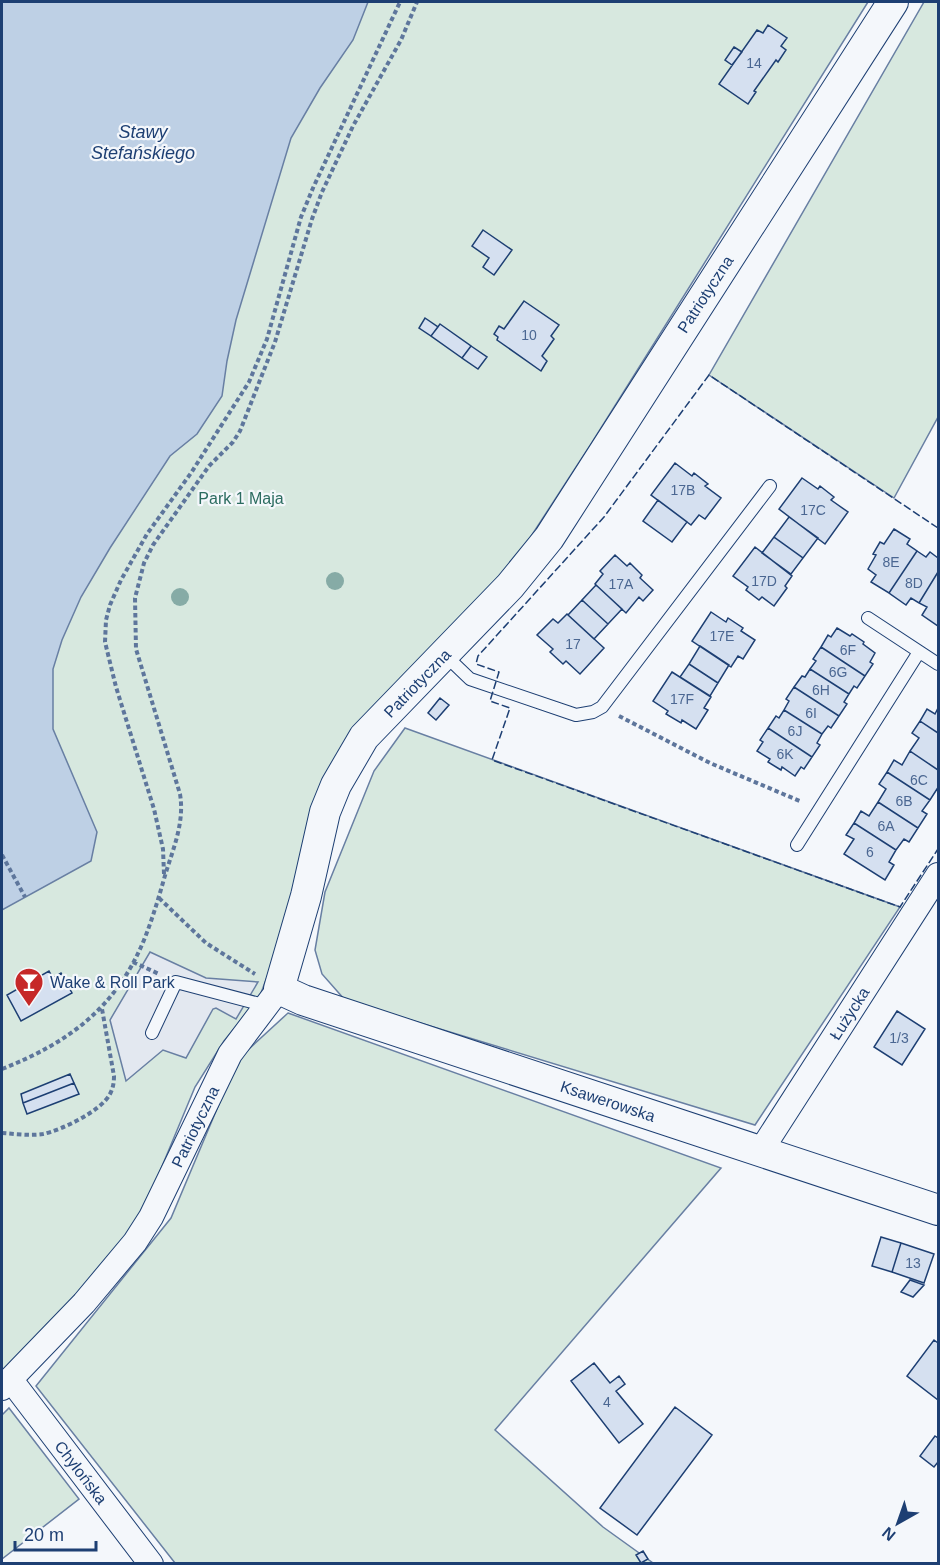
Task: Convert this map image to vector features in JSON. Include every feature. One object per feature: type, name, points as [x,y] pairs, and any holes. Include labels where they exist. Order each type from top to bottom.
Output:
[{"type":"street","name":"Patriotyczna","points":[[6,1384],[84,1303],[135,1242],[151,1217],[230,1054],[273,998],[306,896],[325,812],[336,785],[364,737],[510,586],[549,538],[893,2]]},
{"type":"street","name":"Łużycka","points":[[760,1152],[939,875]]},
{"type":"street","name":"Ksawerowska","points":[[273,998],[303,1000],[939,1210]]},
{"type":"street","name":"Chylońska","points":[[6,1384],[151,1563]]},
{"type":"lane","points":[[444,654],[470,679],[576,715],[593,712],[602,707],[770,486]]},
{"type":"lane","points":[[868,618],[939,664]]},
{"type":"lane","points":[[797,845],[919,652]]},
{"type":"lane","points":[[152,1033],[176,982],[273,998]]},
{"type":"path","points":[[164,878],[163,849],[154,809],[116,687],[105,642],[106,620],[110,605],[147,534],[191,473],[249,382],[267,339],[301,217],[400,2]]},
{"type":"path","points":[[2,1069],[48,1048],[87,1022],[102,1008],[118,987],[143,944],[173,853],[182,804],[136,649],[135,598],[144,562],[153,545],[209,466],[233,442],[240,431],[275,342],[322,192],[353,126],[401,40],[417,2]]},
{"type":"path","points":[[619,716],[710,763],[820,810]]},
{"type":"path","points":[[2,855],[25,897]]},
{"type":"path","points":[[159,898],[206,943],[273,998]]},
{"type":"path","points":[[133,962],[176,982]]},
{"type":"path","points":[[2,1133],[38,1134],[61,1129],[104,1102],[110,1095],[114,1076],[102,1008]]},
{"type":"green space","name":"Park 1 Maja","points":[[2,2],[868,2],[591,444],[513,564],[360,720],[296,902],[259,998],[224,1041],[195,1087],[138,1224],[2,1378]]},
{"type":"green space","points":[[924,2],[938,2],[938,417],[894,498],[709,375]]},
{"type":"green space","points":[[405,728],[900,907],[755,1125],[345,1000],[322,974],[315,950],[325,892],[374,771]]},
{"type":"green space","points":[[288,1013],[721,1168],[495,1430],[603,1527],[653,1563],[175,1563],[36,1386],[171,1218],[238,1059]]},
{"type":"green space","points":[[9,1408],[79,1499],[2,1559],[2,1415]]},
{"type":"shaded area","points":[[150,952],[206,978],[258,982],[236,1019],[216,1008],[213,1009],[186,1058],[163,1050],[126,1081],[110,1020]]},
{"type":"water","name":"Stawy Stefańskiego","points":[[2,2],[368,2],[353,40],[320,88],[291,138],[236,320],[222,396],[197,434],[170,456],[81,597],[62,640],[53,669],[53,729],[97,832],[91,861],[2,910]]},
{"type":"building","points":[[768,25],[787,38],[781,46],[786,50],[754,91],[756,92],[748,104],[719,84],[757,30],[763,33]]},
{"type":"building","points":[[734,47],[742,52],[732,65],[725,60]]},
{"type":"building","points":[[483,230],[512,250],[494,275],[483,267],[489,258],[472,246]]},
{"type":"building","points":[[524,301],[559,325],[551,336],[554,339],[542,356],[547,361],[541,371],[497,340],[498,337],[494,334],[499,326],[504,329]]},
{"type":"building","points":[[425,318],[438,327],[431,336],[419,328]]},
{"type":"building","points":[[440,324],[471,346],[462,358],[431,336]]},
{"type":"building","points":[[471,346],[487,357],[478,369],[462,358]]},
{"type":"building","points":[[675,463],[692,476],[694,473],[708,484],[705,486],[721,498],[705,519],[699,515],[691,525],[651,495]]},
{"type":"building","points":[[802,478],[818,489],[820,486],[834,497],[831,500],[848,512],[825,544],[779,509]]},
{"type":"building","points":[[658,500],[687,522],[672,542],[643,521]]},
{"type":"building","points":[[789,517],[818,538],[803,558],[774,537]]},
{"type":"building","points":[[894,529],[910,539],[907,544],[917,551],[889,593],[871,582],[876,575],[868,569],[880,542],[884,544]]},
{"type":"building","points":[[774,537],[803,558],[791,574],[762,553]]},
{"type":"building","points":[[755,547],[792,576],[785,586],[787,588],[774,606],[762,597],[759,600],[746,590],[748,587],[733,576]]},
{"type":"building","points":[[917,551],[926,557],[930,552],[938,558],[938,572],[919,603],[911,598],[906,605],[889,593]]},
{"type":"building","points":[[615,555],[627,566],[630,563],[642,575],[640,578],[653,590],[643,601],[639,597],[626,613],[595,584],[603,574],[600,571]]},
{"type":"building","points":[[938,572],[938,626],[922,615],[927,607],[919,603]]},
{"type":"building","points":[[596,585],[622,609],[608,624],[582,600]]},
{"type":"building","points":[[582,600],[608,624],[594,639],[568,615]]},
{"type":"building","points":[[711,612],[726,622],[728,618],[743,628],[741,631],[755,640],[743,659],[738,656],[731,667],[692,641]]},
{"type":"building","points":[[567,614],[604,648],[580,674],[566,661],[563,664],[550,652],[553,649],[537,635],[553,619],[558,623]]},
{"type":"building","points":[[837,628],[850,636],[852,634],[875,653],[870,662],[873,664],[865,676],[821,647],[828,635],[831,637]]},
{"type":"building","points":[[700,646],[729,665],[718,683],[689,664]]},
{"type":"building","points":[[821,647],[865,676],[857,688],[854,686],[849,694],[810,669]]},
{"type":"building","points":[[689,664],[718,683],[710,696],[680,677]]},
{"type":"building","points":[[810,669],[849,694],[844,702],[847,704],[839,716],[794,687]]},
{"type":"building","points":[[672,672],[711,697],[704,708],[708,710],[696,729],[666,714],[668,711],[653,701]]},
{"type":"building","points":[[794,687],[839,716],[831,728],[828,726],[822,734],[784,710],[789,701],[786,699]]},
{"type":"building","points":[[440,698],[449,705],[436,720],[428,713]]},
{"type":"building","points":[[938,708],[938,733],[920,721],[927,709],[935,714]]},
{"type":"building","points":[[784,710],[822,734],[817,743],[820,745],[812,757],[768,728],[776,716],[779,718]]},
{"type":"building","points":[[920,721],[938,733],[938,770],[910,751],[919,738],[912,733]]},
{"type":"building","points":[[768,728],[812,757],[804,769],[801,767],[795,776],[782,767],[781,770],[768,762],[770,759],[757,751],[763,742],[760,740]]},
{"type":"building","points":[[910,751],[938,770],[938,790],[930,800],[887,772],[894,760],[902,765]]},
{"type":"building","points":[[887,772],[930,800],[922,811],[927,814],[918,828],[878,802],[886,789],[879,784]]},
{"type":"building","points":[[878,802],[918,828],[909,842],[904,839],[896,850],[854,823],[861,811],[869,816]]},
{"type":"building","points":[[854,823],[896,850],[889,862],[894,865],[885,880],[844,854],[854,839],[846,835]]},
{"type":"building","name":"Wake & Roll Park","points":[[49,971],[53,978],[61,973],[72,993],[21,1021],[7,995]]},
{"type":"building","points":[[897,1011],[925,1029],[902,1065],[874,1047]]},
{"type":"building","points":[[70,1074],[74,1083],[23,1103],[21,1094]]},
{"type":"building","points":[[74,1083],[79,1094],[27,1114],[23,1103]]},
{"type":"building","points":[[881,1237],[901,1243],[892,1272],[872,1266]]},
{"type":"building","points":[[901,1243],[934,1254],[924,1283],[892,1272]]},
{"type":"building","points":[[910,1280],[924,1285],[913,1297],[901,1292]]},
{"type":"building","points":[[934,1340],[938,1343],[938,1400],[907,1376]]},
{"type":"building","points":[[594,1363],[610,1383],[619,1376],[625,1384],[616,1391],[643,1424],[619,1443],[571,1381]]},
{"type":"building","points":[[675,1407],[712,1435],[637,1535],[600,1508]]},
{"type":"building","points":[[935,1436],[938,1438],[938,1462],[934,1467],[920,1456]]},
{"type":"building","points":[[643,1551],[648,1559],[641,1563],[636,1555]]},
{"type":"fence","points":[[938,528],[709,375],[604,517],[478,656],[476,664],[499,672],[490,701],[510,708],[492,760],[900,907],[938,849]]},
{"type":"place","name":"Wake & Roll Park","points":[[29,1008]]}]
